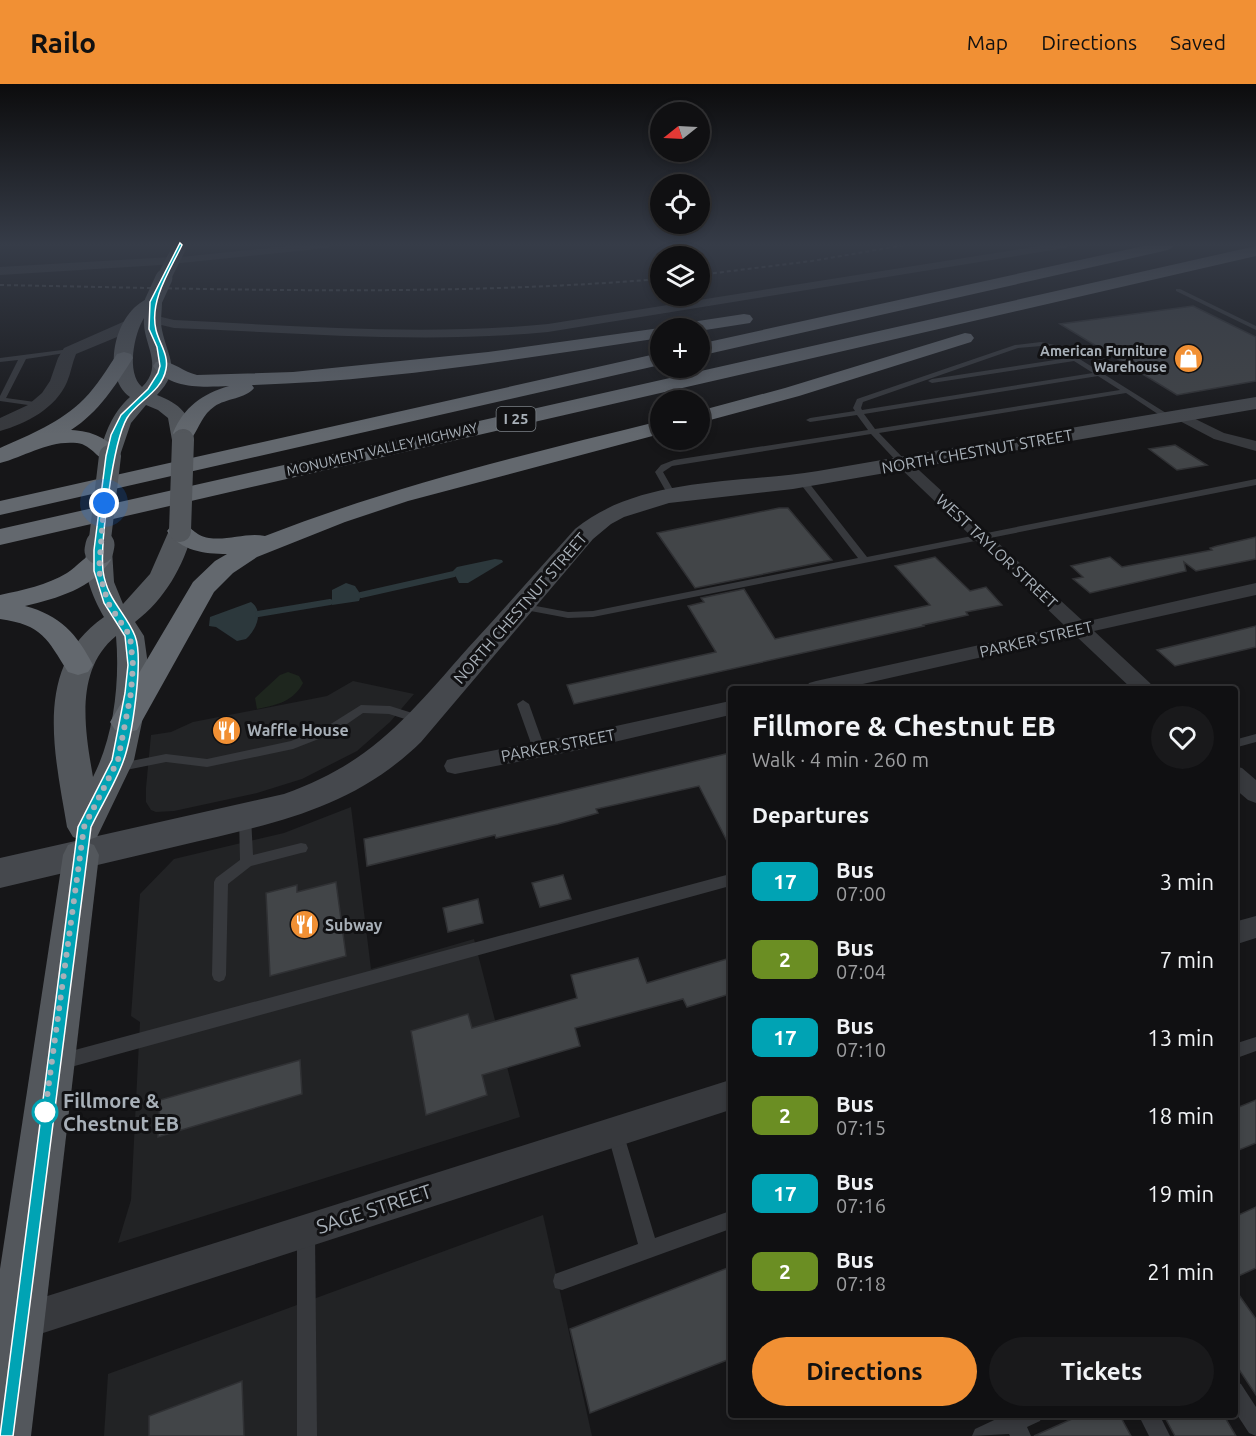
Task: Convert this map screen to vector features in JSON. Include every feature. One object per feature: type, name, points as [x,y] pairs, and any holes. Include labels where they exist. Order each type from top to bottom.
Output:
[{"type":"highway","points":[[710,348],[885,308]]},
{"type":"highway","name":"MONUMENT VALLEY HIGHWAY","points":[[0,537],[260,476],[1007,308]]},
{"type":"highway","points":[[1018,322],[1064,308]]},
{"type":"highway","points":[[710,324],[766,315]]},
{"type":"highway","points":[[710,414],[820,384],[983,332]]},
{"type":"highway","points":[[162,356],[176,376],[197,381],[292,378],[488,358],[650,334]]},
{"type":"highway","points":[[0,456],[63,426],[88,407],[125,353]]},
{"type":"highway","name":"MONUMENT VALLEY HIGHWAY","points":[[0,508],[650,361]]},
{"type":"highway","points":[[184,436],[189,417],[211,399],[246,387],[292,378]]},
{"type":"highway","points":[[126,722],[203,588],[218,572],[240,556],[282,536],[429,487],[650,430]]},
{"type":"highway","points":[[25,446],[61,438],[86,437],[98,442],[110,456]]},
{"type":"highway","points":[[180,531],[193,542],[215,546],[244,545],[282,536]]},
{"type":"highway","points":[[0,603],[69,584],[87,572],[98,555]]},
{"type":"highway","points":[[0,610],[26,615],[55,629],[68,643],[78,665]]},
{"type":"main road","points":[[3,1436],[9,1327],[51,1064],[83,841],[70,732],[72,690],[78,665],[93,641],[120,620],[139,604],[159,580],[170,560],[180,531],[184,436],[180,421],[171,410],[145,396],[135,392],[127,384],[125,353],[132,323],[141,311],[153,310],[153,329],[162,356],[155,386],[145,396],[130,408],[120,423],[110,456],[98,555],[105,594],[120,620],[128,632],[132,649],[132,681],[126,722],[115,768],[83,841]]},
{"type":"main road","name":"NORTH CHESTNUT STREET","points":[[0,873],[83,841],[245,817],[306,800],[352,780],[390,753],[422,720],[576,542],[602,519],[627,507],[672,495],[802,480],[1256,403]]},
{"type":"street","points":[[153,310],[168,323],[430,335],[517,332],[668,308]]},
{"type":"street","points":[[0,425],[39,405],[56,387],[72,350],[132,323]]},
{"type":"street","points":[[162,356],[166,338],[181,332],[228,327]]},
{"type":"street","points":[[72,350],[100,344],[125,353]]},
{"type":"street","points":[[1175,417],[1219,436],[1256,447]]},
{"type":"street","name":"WEST TAYLOR STREET","points":[[903,463],[1141,686]]},
{"type":"street","name":"PARKER STREET","points":[[825,686],[1256,589]]},
{"type":"street","name":"PARKER STREET","points":[[455,766],[728,708]]},
{"type":"street","points":[[1238,778],[1256,794]]},
{"type":"street","points":[[1238,933],[1256,927]]},
{"type":"street","name":"SAGE STREET","points":[[9,1327],[728,1096]]},
{"type":"lane","points":[[1215,308],[1256,328]]},
{"type":"lane","points":[[903,463],[859,412],[857,408],[860,401],[1017,346],[1048,345],[1175,417]]},
{"type":"lane","points":[[0,360],[72,350]]},
{"type":"lane","points":[[23,357],[1,399],[39,405]]},
{"type":"lane","points":[[900,386],[1076,359]]},
{"type":"lane","points":[[810,420],[1100,374]]},
{"type":"lane","points":[[672,495],[659,472],[662,466],[668,464],[1127,391]]},
{"type":"lane","points":[[802,480],[865,560]]},
{"type":"lane","points":[[520,606],[568,615],[593,614],[1256,482]]},
{"type":"lane","points":[[523,704],[539,749]]},
{"type":"lane","points":[[115,768],[166,758],[207,764],[293,745],[330,730],[361,709],[390,710],[422,720]]},
{"type":"lane","points":[[1238,743],[1256,738]]},
{"type":"lane","points":[[245,817],[247,862]]},
{"type":"lane","points":[[219,975],[221,882],[247,862],[301,848]]},
{"type":"lane","points":[[51,1064],[728,881]]},
{"type":"lane","points":[[1238,1051],[1256,1044]]},
{"type":"lane","points":[[615,1132],[649,1250]]},
{"type":"lane","points":[[562,1281],[728,1221]]},
{"type":"lane","points":[[306,1231],[307,1436]]},
{"type":"lane","points":[[1238,1397],[1256,1425]]},
{"type":"lane","points":[[1150,1418],[1160,1436]]},
{"type":"lane","points":[[982,1436],[1023,1424]]},
{"type":"shaded area","points":[[495,559],[503,562],[468,583],[459,583],[453,571],[457,567]]},
{"type":"shaded area","points":[[346,583],[355,586],[361,595],[359,601],[332,605],[332,590]]},
{"type":"shaded area","points":[[251,602],[257,610],[258,620],[246,639],[237,641],[216,627],[209,626],[210,617]]},
{"type":"shaded area","points":[[288,672],[299,676],[303,683],[294,695],[283,702],[257,709],[255,698],[280,675]]},
{"type":"shaded area","points":[[353,681],[414,694],[390,722],[357,751],[302,779],[257,793],[174,811],[156,812],[151,810],[146,802],[151,735],[171,732],[193,722],[327,696]]},
{"type":"shaded area","points":[[351,807],[371,969],[474,939],[520,1117],[118,1243],[131,1200],[140,1022],[131,1016],[140,894],[174,859],[284,833]]},
{"type":"shaded area","points":[[543,1215],[592,1436],[104,1436],[108,1374]]},
{"type":"building","name":"American Furniture Warehouse","points":[[1178,308],[1197,308],[1256,337],[1256,381],[1177,395],[1060,324]]},
{"type":"building","points":[[1175,445],[1207,465],[1177,470],[1149,449]]},
{"type":"building","points":[[788,508],[832,560],[695,588],[657,533]]},
{"type":"building","points":[[1256,537],[1256,559],[1196,571],[1184,562],[1186,571],[1090,593],[1073,579],[1083,577],[1071,566],[1110,557],[1122,567],[1212,550],[1210,548]]},
{"type":"building","points":[[935,557],[970,591],[986,587],[1002,605],[966,612],[968,615],[924,626],[574,704],[567,685],[716,652],[688,606],[704,602],[701,598],[744,589],[775,639],[930,605],[895,566]]},
{"type":"building","points":[[1256,626],[1256,647],[1175,666],[1157,650]]},
{"type":"building","points":[[728,753],[728,843],[699,786],[596,809],[598,813],[558,824],[496,838],[495,835],[367,866],[364,839]]},
{"type":"building","points":[[563,875],[571,899],[540,907],[532,883]]},
{"type":"building","name":"Subway","points":[[336,882],[346,956],[270,976],[266,893],[297,885],[297,892]]},
{"type":"building","points":[[478,899],[483,923],[448,932],[443,908]]},
{"type":"building","points":[[638,958],[647,983],[728,959],[728,995],[687,1007],[683,999],[575,1028],[580,1046],[482,1075],[487,1095],[426,1115],[411,1031],[468,1014],[472,1028],[577,998],[571,975]]},
{"type":"building","points":[[300,1060],[302,1094],[158,1137],[160,1100]]},
{"type":"building","points":[[1256,1100],[1256,1143],[1238,1150],[1238,1107]]},
{"type":"building","points":[[1256,1207],[1256,1268],[1238,1276],[1238,1215]]},
{"type":"building","points":[[728,1268],[728,1360],[590,1413],[570,1329]]},
{"type":"building","points":[[1238,1294],[1256,1319],[1256,1395],[1238,1368]]},
{"type":"building","points":[[242,1381],[244,1436],[149,1436],[149,1416]]},
{"type":"building","points":[[1074,1418],[1121,1418],[1131,1436],[1034,1436]]},
{"type":"building","points":[[1165,1418],[1225,1418],[1236,1436],[1175,1436]]},
{"type":"waterway","points":[[361,595],[454,574]]},
{"type":"waterway","points":[[258,614],[330,602]]},
{"type":"bus line","name":"17","points":[[3,1436],[84,827],[110,781],[118,760],[131,693],[133,665],[130,636],[108,603],[101,582],[98,560],[110,456],[115,435],[125,415],[155,386],[162,373],[160,347],[152,325],[154,308]]},
{"type":"place","name":"American Furniture Warehouse","points":[[1188,359]]},
{"type":"place","name":"Waffle House","points":[[226,730]]},
{"type":"place","name":"Subway","points":[[304,925]]},
{"type":"place","name":"Fillmore & Chestnut EB","points":[[45,1112]]},
{"type":"route","points":[[45,1112],[44,1119],[84,827],[110,781],[118,760],[131,693],[133,665],[130,636],[108,603],[99,571],[98,560],[104,503]]}]
